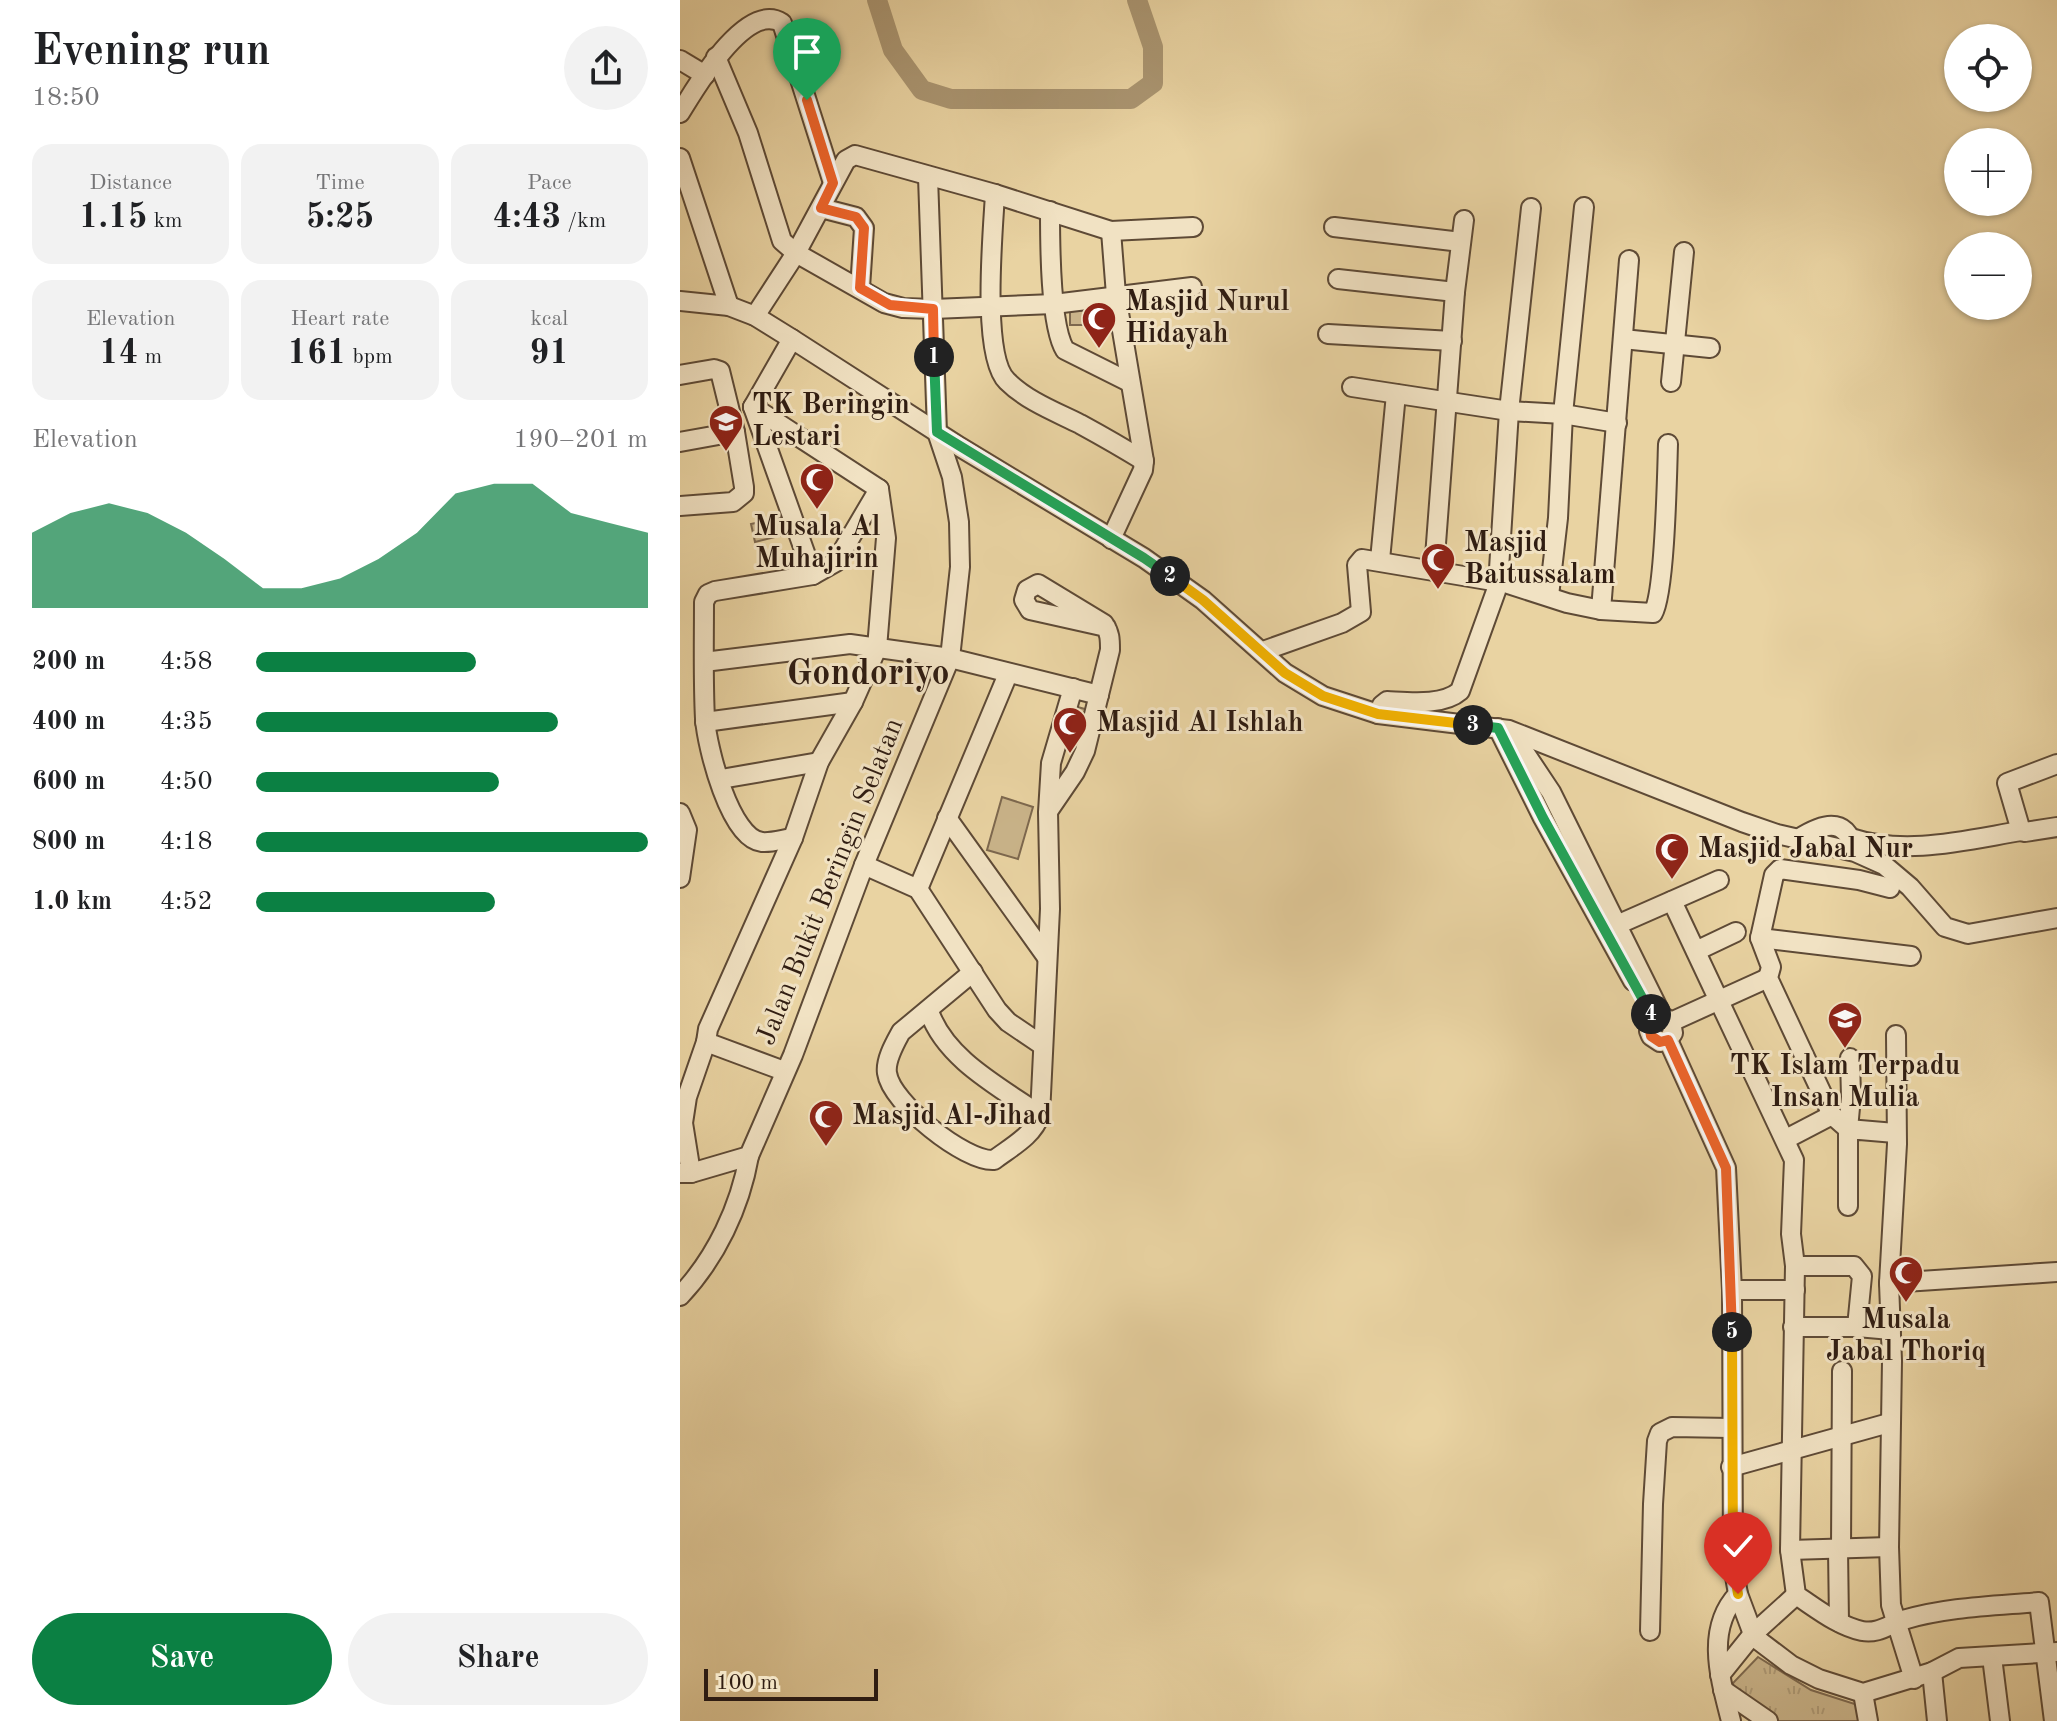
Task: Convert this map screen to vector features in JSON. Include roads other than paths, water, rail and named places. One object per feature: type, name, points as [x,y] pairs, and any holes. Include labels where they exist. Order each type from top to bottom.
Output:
[{"type":"street","points":[[680,113],[730,36],[741,27],[770,16],[782,23],[833,183]]},
{"type":"street","points":[[716,57],[748,133],[782,241],[796,253],[890,305],[933,309],[1054,304],[1192,287]]},
{"type":"street","points":[[680,60],[705,75]]},
{"type":"street","points":[[755,316],[796,253],[849,157],[855,155],[995,194],[1111,231],[1193,227]]},
{"type":"street","points":[[680,158],[729,306]]},
{"type":"street","name":"Jalan Bukit Beringin Selatan","points":[[680,1296],[720,1241],[744,1182],[749,1156],[950,658],[960,567],[959,522],[952,477],[937,432],[928,177]]},
{"type":"street","points":[[995,194],[991,307],[997,365],[1005,379],[1028,398],[1105,437],[1144,461]]},
{"type":"street","points":[[1549,596],[1584,207]]},
{"type":"street","points":[[821,208],[856,217],[864,228],[860,288]]},
{"type":"street","points":[[1378,714],[1387,701],[1439,700],[1460,691],[1498,581],[1509,411],[1531,208]]},
{"type":"street","points":[[1050,211],[1054,304],[1059,341],[1065,350],[1129,382]]},
{"type":"street","points":[[1434,570],[1455,292],[1464,220]]},
{"type":"street","points":[[1334,227],[1461,242]]},
{"type":"street","points":[[1111,231],[1116,295],[1144,461],[1143,470],[1111,539]]},
{"type":"street","points":[[1671,382],[1684,252]]},
{"type":"street","points":[[1601,610],[1629,260]]},
{"type":"street","points":[[1338,279],[1455,292]]},
{"type":"street","points":[[680,304],[729,306],[755,316],[1144,558],[1203,600],[1285,673],[1323,696],[1378,714],[1504,729],[1777,834],[1798,839],[1908,847],[2057,827]]},
{"type":"street","points":[[1328,334],[1452,341]]},
{"type":"street","points":[[792,339],[753,407],[813,575]]},
{"type":"street","points":[[1623,339],[1710,348]]},
{"type":"street","points":[[680,375],[714,369],[722,375],[744,487],[744,493],[733,502],[680,506]]},
{"type":"street","points":[[1352,387],[1509,411],[1563,414],[1617,423]]},
{"type":"street","points":[[1380,560],[1396,394]]},
{"type":"street","points":[[749,1156],[686,1173],[683,1123],[687,1097],[708,1029],[793,838],[819,762],[853,702],[877,648],[886,538],[879,489],[753,407]]},
{"type":"street","points":[[680,442],[735,432]]},
{"type":"street","points":[[1263,651],[1342,623],[1361,612],[1357,565],[1362,559],[1498,581],[1601,610],[1653,613],[1657,604],[1668,444]]},
{"type":"street","points":[[793,838],[761,842],[745,833],[733,818],[705,722],[704,602],[708,594],[715,591],[813,575],[836,562],[879,489]]},
{"type":"street","points":[[1048,812],[1082,758],[1110,650],[1110,636],[1106,627],[1077,606],[1038,584],[1029,587],[1025,595],[1025,603],[1030,610],[1106,627]]},
{"type":"street","points":[[704,662],[850,644],[950,658],[1099,695]]},
{"type":"street","points":[[918,889],[1008,674]]},
{"type":"street","points":[[973,972],[901,1032],[886,1072],[890,1083],[908,1107],[939,1136],[974,1157],[994,1160],[1027,1135],[1040,1115],[1050,909],[1048,812],[1053,752],[1073,688]]},
{"type":"street","points":[[705,722],[853,702]]},
{"type":"street","points":[[1504,729],[1551,792],[1619,924],[1726,1168],[1732,1290],[1733,1565],[1738,1594],[1753,1634],[1791,1665],[1819,1679],[1863,1693],[1914,1679],[1959,1658],[2051,1653]]},
{"type":"street","points":[[1504,729],[1543,818],[1664,1024]]},
{"type":"street","points":[[721,779],[819,762]]},
{"type":"street","points":[[2021,831],[2007,783],[2057,764]]},
{"type":"street","points":[[680,813],[687,830],[680,878]]},
{"type":"street","points":[[947,818],[1046,956]]},
{"type":"street","points":[[1853,845],[1898,876],[1945,927],[1954,932],[1968,934],[2057,918]]},
{"type":"street","points":[[864,865],[918,889],[997,1010],[1008,1022],[1042,1045]]},
{"type":"street","points":[[1890,888],[1859,880],[1780,869],[1774,875],[1760,938],[1771,967],[1768,978],[1832,1115],[1848,1129],[1895,1133]]},
{"type":"street","points":[[1619,924],[1719,880]]},
{"type":"street","points":[[1672,901],[1794,1160],[1790,1550],[1796,1595]]},
{"type":"street","points":[[1696,951],[1736,932]]},
{"type":"street","points":[[1760,938],[1911,956]]},
{"type":"street","points":[[1664,1024],[1768,978]]},
{"type":"street","points":[[929,1011],[935,1028],[952,1050],[1040,1115]]},
{"type":"street","points":[[1896,1035],[1897,1144],[1889,1283],[1889,1547],[1891,1605],[1914,1679]]},
{"type":"street","points":[[706,1042],[784,1071]]},
{"type":"street","points":[[1848,1206],[1850,1058]]},
{"type":"street","points":[[1786,1139],[1832,1115]]},
{"type":"street","points":[[1795,1266],[1854,1266],[1859,1270],[1862,1276],[1857,1327]]},
{"type":"street","points":[[1889,1283],[2057,1272]]},
{"type":"street","points":[[1732,1290],[1795,1290]]},
{"type":"street","points":[[1793,1327],[1891,1330]]},
{"type":"street","points":[[1839,1622],[1842,1371]]},
{"type":"street","points":[[1731,1467],[1889,1423]]},
{"type":"street","points":[[1650,1631],[1653,1504],[1660,1433],[1672,1427],[1731,1428]]},
{"type":"street","points":[[1790,1550],[1889,1547]]},
{"type":"street","points":[[1731,1721],[1721,1682],[1717,1640],[1720,1621],[1727,1606],[1738,1594]]},
{"type":"street","points":[[1796,1595],[1839,1622],[1864,1632],[1877,1632],[1930,1612],[2039,1602],[2051,1653],[2054,1721]]},
{"type":"street","points":[[1721,1682],[1753,1634],[1796,1595]]},
{"type":"street","points":[[1992,1657],[2000,1721]]},
{"type":"street","points":[[1932,1672],[1937,1721]]},
{"type":"street","points":[[1721,1682],[1768,1721]]},
{"type":"street","points":[[1863,1693],[1868,1721]]},
{"type":"waterway","points":[[877,0],[893,50],[922,90],[951,99],[1131,99],[1153,83],[1153,47],[1137,0]]},
{"type":"place","name":"Masjid Nurul Hidayah","points":[[1099,350]]},
{"type":"place","name":"TK Beringin Lestari","points":[[726,453]]},
{"type":"place","name":"Musala Al Muhajirin","points":[[817,511]]},
{"type":"place","name":"Masjid Baitussalam","points":[[1438,591]]},
{"type":"place","name":"Masjid Al Ishlah","points":[[1070,755]]},
{"type":"place","name":"Masjid Jabal Nur","points":[[1672,881]]},
{"type":"place","name":"TK Islam Terpadu Insan Mulia","points":[[1845,1050]]},
{"type":"place","name":"Masjid Al-Jihad","points":[[826,1148]]},
{"type":"place","name":"Musala Jabal Thoriq","points":[[1906,1304]]},
{"type":"district","name":"Gondoriyo","points":[[868,675]]}]
